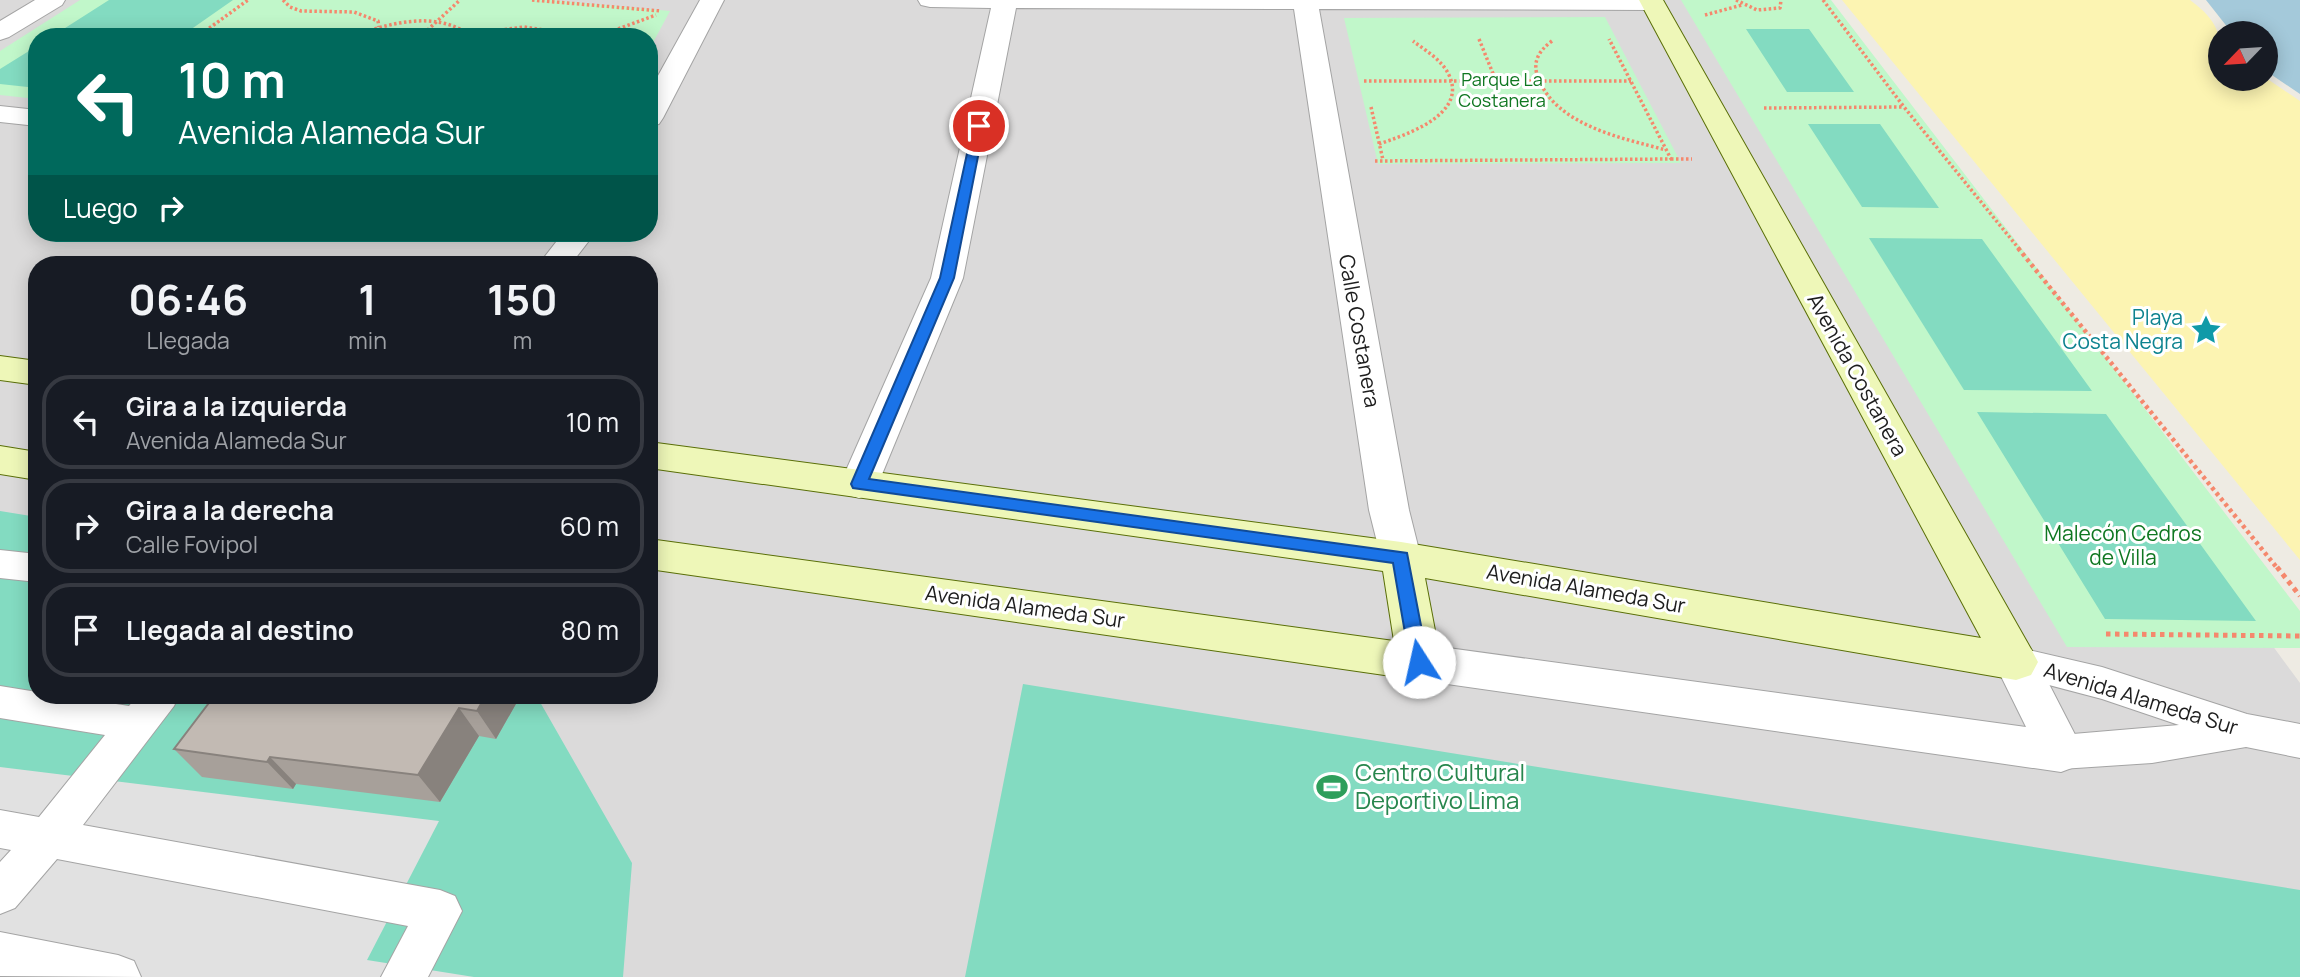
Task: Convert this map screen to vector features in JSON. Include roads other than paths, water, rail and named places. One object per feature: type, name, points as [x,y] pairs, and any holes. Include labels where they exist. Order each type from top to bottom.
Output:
[{"type":"street","points":[[0,32],[53,0]]},
{"type":"street","points":[[658,101],[712,0]]},
{"type":"street","points":[[930,0],[1651,1]]},
{"type":"street","points":[[859,484],[947,278],[1005,0]]},
{"type":"street","name":"Calle Costanera","points":[[1305,1],[1389,510],[1401,558],[1419,662]]},
{"type":"street","name":"Avenida Costanera","points":[[1651,1],[2016,662],[2061,752]]},
{"type":"street","points":[[0,114],[28,117]]},
{"type":"street","points":[[561,256],[572,242]]},
{"type":"street","points":[[0,368],[28,372]]},
{"type":"street","name":"Avenida Alameda Sur","points":[[658,456],[1401,558],[2016,662]]},
{"type":"street","points":[[0,460],[28,465]]},
{"type":"street","name":"Avenida Alameda Sur","points":[[658,555],[2061,752]]},
{"type":"lane","points":[[0,564],[28,567]]},
{"type":"lane","name":"Avenida Alameda Sur","points":[[2016,662],[2102,682],[2247,731]]},
{"type":"lane","points":[[0,702],[28,703]]},
{"type":"lane","points":[[43,704],[149,709]]},
{"type":"lane","points":[[0,894],[49,837],[149,709]]},
{"type":"lane","name":"Avenida Alameda Sur","points":[[2061,752],[2152,746],[2247,731]]},
{"type":"lane","points":[[2247,731],[2300,741]]},
{"type":"lane","points":[[0,830],[440,911],[404,977]]},
{"type":"lane","points":[[0,954],[118,977]]},
{"type":"water","points":[[2206,0],[2300,0],[2300,94],[2278,79],[2278,21],[2223,21]]},
{"type":"place","name":"Playa Costa Negra","points":[[2206,330]]},
{"type":"place","name":"Centro Cultural Deportivo Lima","points":[[1332,787]]},
{"type":"park label","name":"Parque La Costanera","points":[[1502,90]]},
{"type":"park label","name":"Malecón Cedros de Villa","points":[[2123,546]]}]
